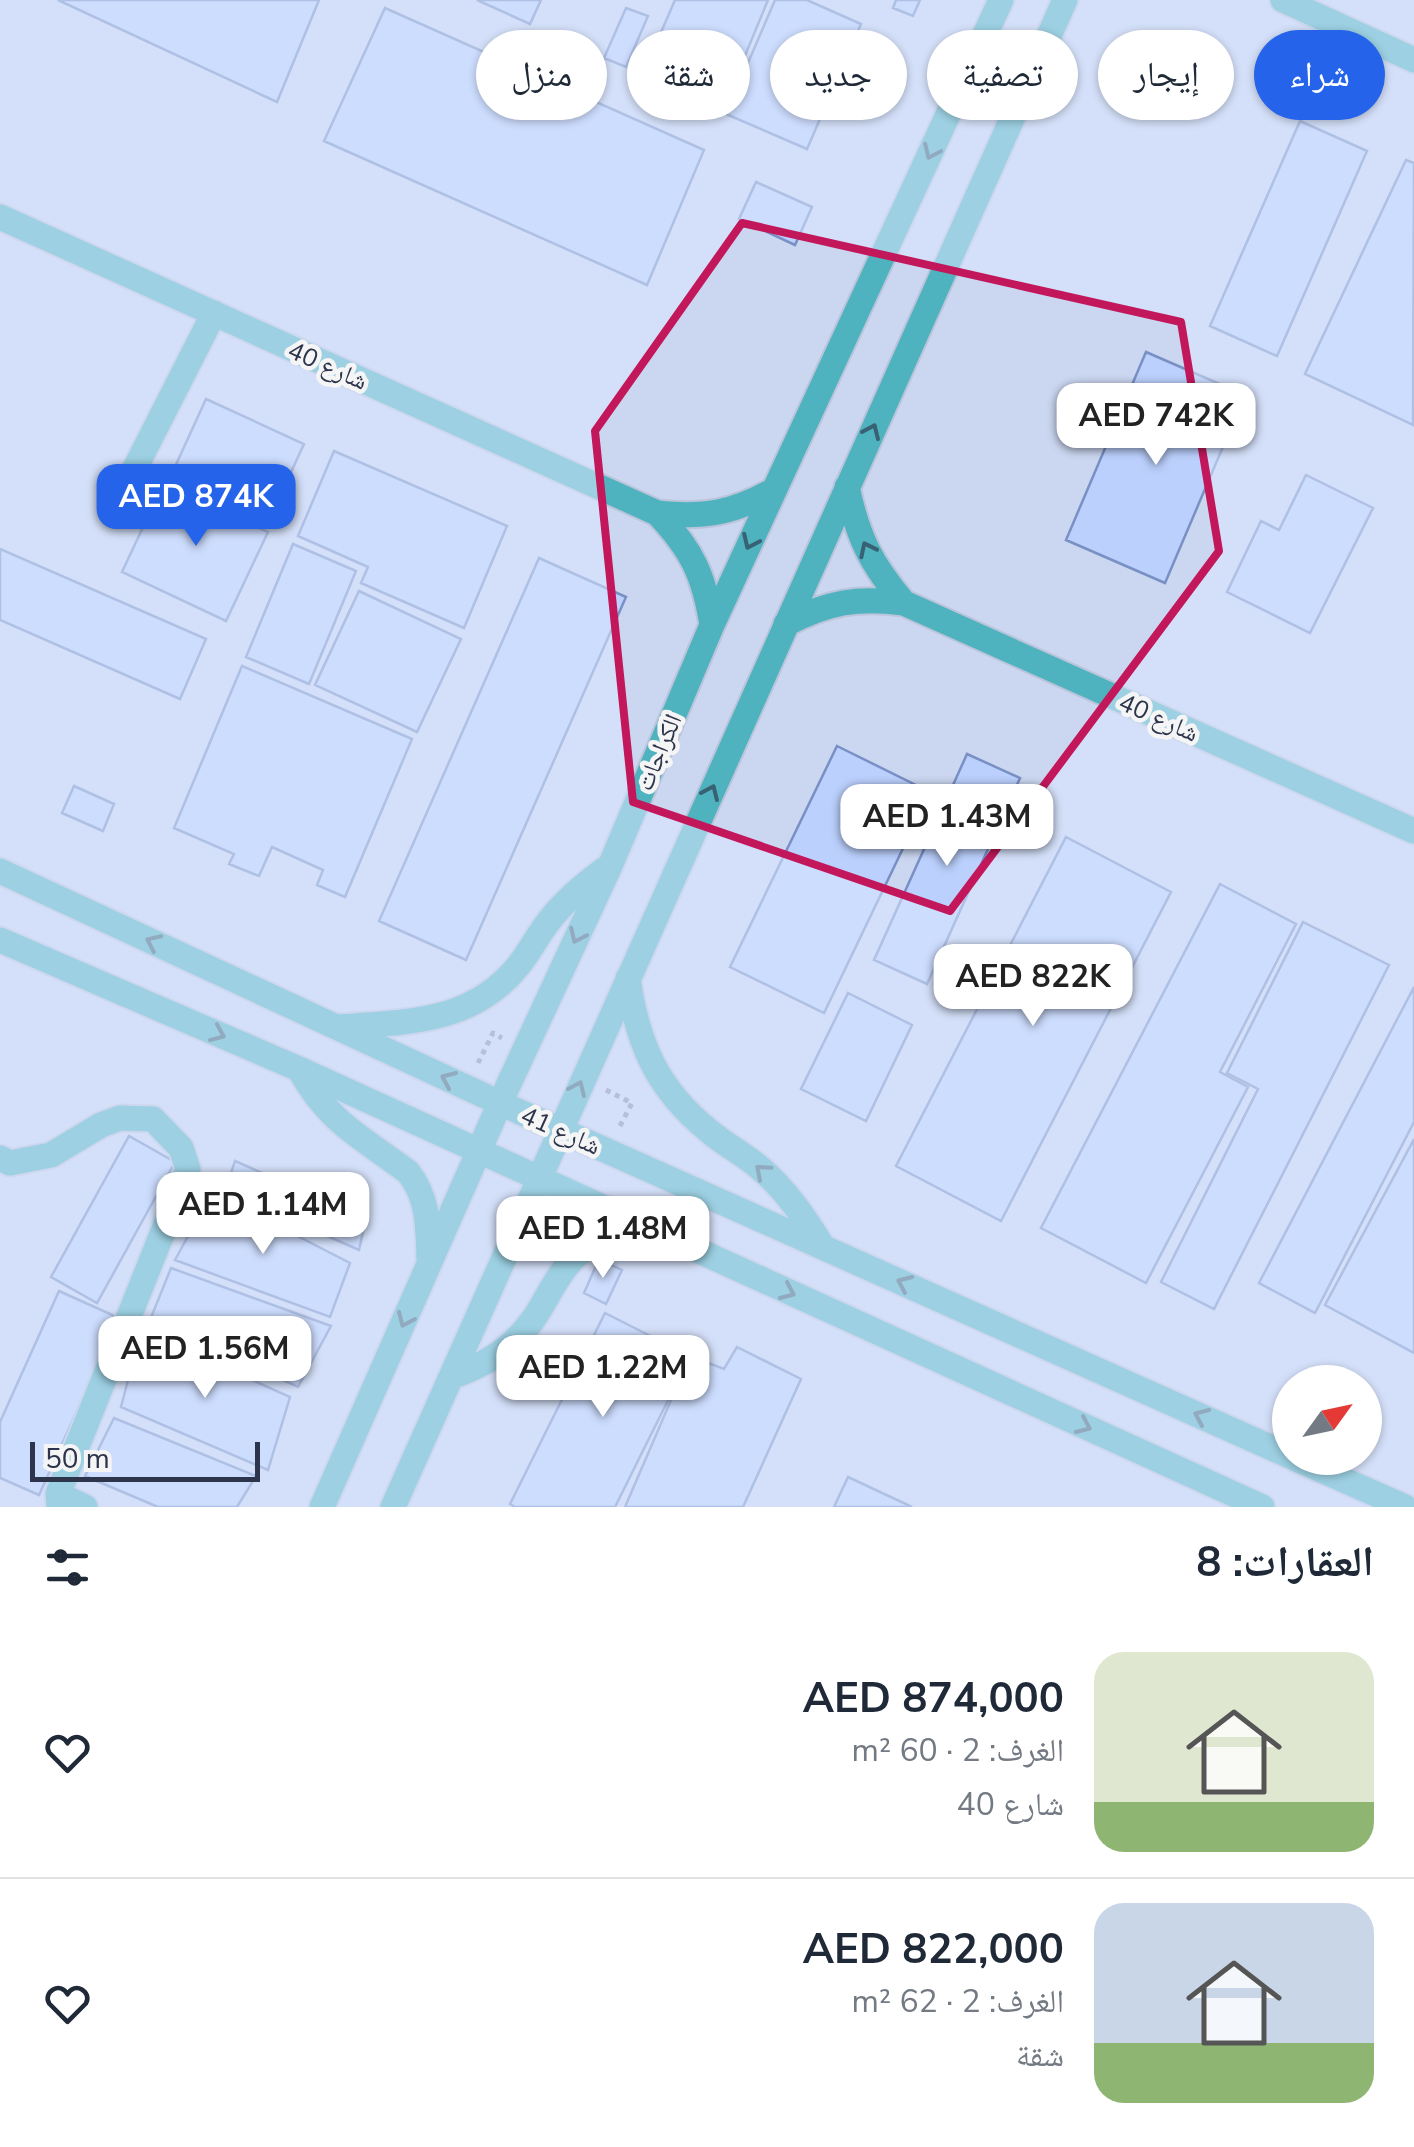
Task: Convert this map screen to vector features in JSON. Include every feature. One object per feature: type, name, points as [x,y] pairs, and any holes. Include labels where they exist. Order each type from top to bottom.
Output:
[{"type":"street","name":"الكراجات","points":[[322,1507],[500,1103],[610,866],[712,626],[1001,0]]},
{"type":"street","points":[[393,1507],[1065,0]]},
{"type":"street","points":[[1284,0],[1414,60]]},
{"type":"street","name":"شارع 40","points":[[0,217],[657,513],[718,513],[748,504],[774,490]]},
{"type":"street","points":[[126,486],[214,313]]},
{"type":"street","name":"شارع 40","points":[[847,487],[866,550],[904,604]]},
{"type":"street","name":"شارع 40","points":[[657,513],[679,536],[696,564],[707,594],[712,626]]},
{"type":"street","name":"شارع 40","points":[[786,624],[813,610],[843,602],[874,600],[904,604],[1414,831]]},
{"type":"street","points":[[333,1027],[436,1018],[482,998],[518,966],[566,901],[610,866]]},
{"type":"street","name":"شارع 41","points":[[0,871],[500,1103],[1272,1447]]},
{"type":"street","name":"شارع 41","points":[[0,940],[299,1068],[1262,1507]]},
{"type":"street","points":[[628,978],[637,1028],[668,1091],[710,1132],[759,1167],[784,1191],[823,1247]]},
{"type":"street","points":[[299,1068],[311,1090],[343,1126],[416,1182],[426,1208],[430,1264]]},
{"type":"street","points":[[0,1158],[10,1162],[51,1155],[120,1118],[153,1119],[181,1148],[188,1170],[58,1500],[84,1507]]},
{"type":"street","points":[[451,1377],[495,1357],[514,1342],[569,1262],[586,1246],[604,1236],[647,1228]]},
{"type":"street","name":"شارع 41","points":[[1334,1475],[1405,1507]]},
{"type":"highlighted area","points":[[742,223],[1181,322],[1219,551],[950,911],[633,802],[595,431]]},
{"type":"shaded area","points":[[0,0],[1414,0],[1414,1507],[0,1507]]},
{"type":"building","points":[[58,0],[319,0],[277,102]]},
{"type":"building","points":[[477,0],[541,0],[530,24]]},
{"type":"building","points":[[675,0],[768,0],[750,43],[750,30],[662,30]]},
{"type":"building","points":[[775,0],[807,0],[861,24],[858,30],[770,30],[770,120],[820,120],[807,149],[740,120],[750,120],[750,58]]},
{"type":"building","points":[[896,0],[920,0],[913,16],[893,8]]},
{"type":"building","points":[[385,8],[476,49],[476,120],[607,120],[607,107],[627,116],[627,120],[637,120],[704,150],[647,285],[324,141]]},
{"type":"building","points":[[626,8],[648,16],[642,30],[627,30],[626,67],[607,59]]},
{"type":"building","points":[[1300,121],[1367,151],[1277,356],[1210,326]]},
{"type":"building","points":[[1406,160],[1414,163],[1413,425],[1305,374]]},
{"type":"building","points":[[756,182],[812,207],[795,245],[739,219]]},
{"type":"building","points":[[1146,352],[1245,395],[1165,583],[1066,540]]},
{"type":"building","points":[[206,399],[304,444],[267,524],[253,518],[258,508],[174,469]]},
{"type":"building","points":[[334,451],[507,526],[464,628],[361,583],[368,567],[298,536]]},
{"type":"building","points":[[1306,475],[1373,508],[1310,633],[1227,592],[1261,521],[1279,530]]},
{"type":"building","points":[[167,476],[249,514],[246,522],[268,532],[226,621],[122,572]]},
{"type":"building","points":[[293,544],[356,571],[309,684],[246,657]]},
{"type":"building","points":[[0,549],[206,639],[180,699],[0,620]]},
{"type":"building","points":[[539,558],[626,597],[466,960],[379,921]]},
{"type":"building","points":[[359,591],[461,639],[417,732],[315,685]]},
{"type":"building","points":[[242,666],[412,739],[345,897],[317,885],[323,870],[272,847],[259,876],[229,864],[234,854],[174,828]]},
{"type":"building","points":[[837,746],[930,792],[824,1013],[730,967]]},
{"type":"building","points":[[967,754],[1020,778],[927,984],[874,960]]},
{"type":"building","points":[[74,786],[114,804],[103,831],[62,813]]},
{"type":"building","points":[[1066,837],[1171,892],[1001,1221],[896,1166]]},
{"type":"building","points":[[1220,884],[1296,924],[1220,1072],[1248,1087],[1146,1283],[1041,1228]]},
{"type":"building","points":[[1303,922],[1389,965],[1214,1309],[1161,1282],[1258,1089],[1227,1073]]},
{"type":"building","points":[[1414,987],[1414,1122],[1315,1313],[1259,1283]]},
{"type":"building","points":[[848,993],[912,1025],[866,1121],[801,1089]]},
{"type":"building","points":[[129,1136],[175,1162],[97,1303],[51,1277]]},
{"type":"building","points":[[1414,1139],[1414,1353],[1325,1305]]},
{"type":"building","points":[[235,1161],[366,1218],[359,1250],[225,1191]]},
{"type":"building","points":[[212,1192],[350,1263],[330,1317],[175,1260]]},
{"type":"building","points":[[599,1259],[622,1270],[606,1304],[584,1293]]},
{"type":"building","points":[[171,1268],[331,1326],[298,1387],[150,1320]]},
{"type":"building","points":[[59,1291],[119,1318],[39,1495],[0,1478],[0,1422]]},
{"type":"building","points":[[605,1313],[690,1356],[615,1507],[515,1507],[510,1504]]},
{"type":"building","points":[[141,1330],[290,1397],[268,1470],[121,1407]]},
{"type":"building","points":[[737,1347],[801,1379],[743,1507],[625,1507],[690,1356],[724,1369]]},
{"type":"building","points":[[114,1418],[256,1476],[237,1507],[158,1507],[85,1476]]},
{"type":"building","points":[[848,1477],[912,1507],[834,1507]]}]
